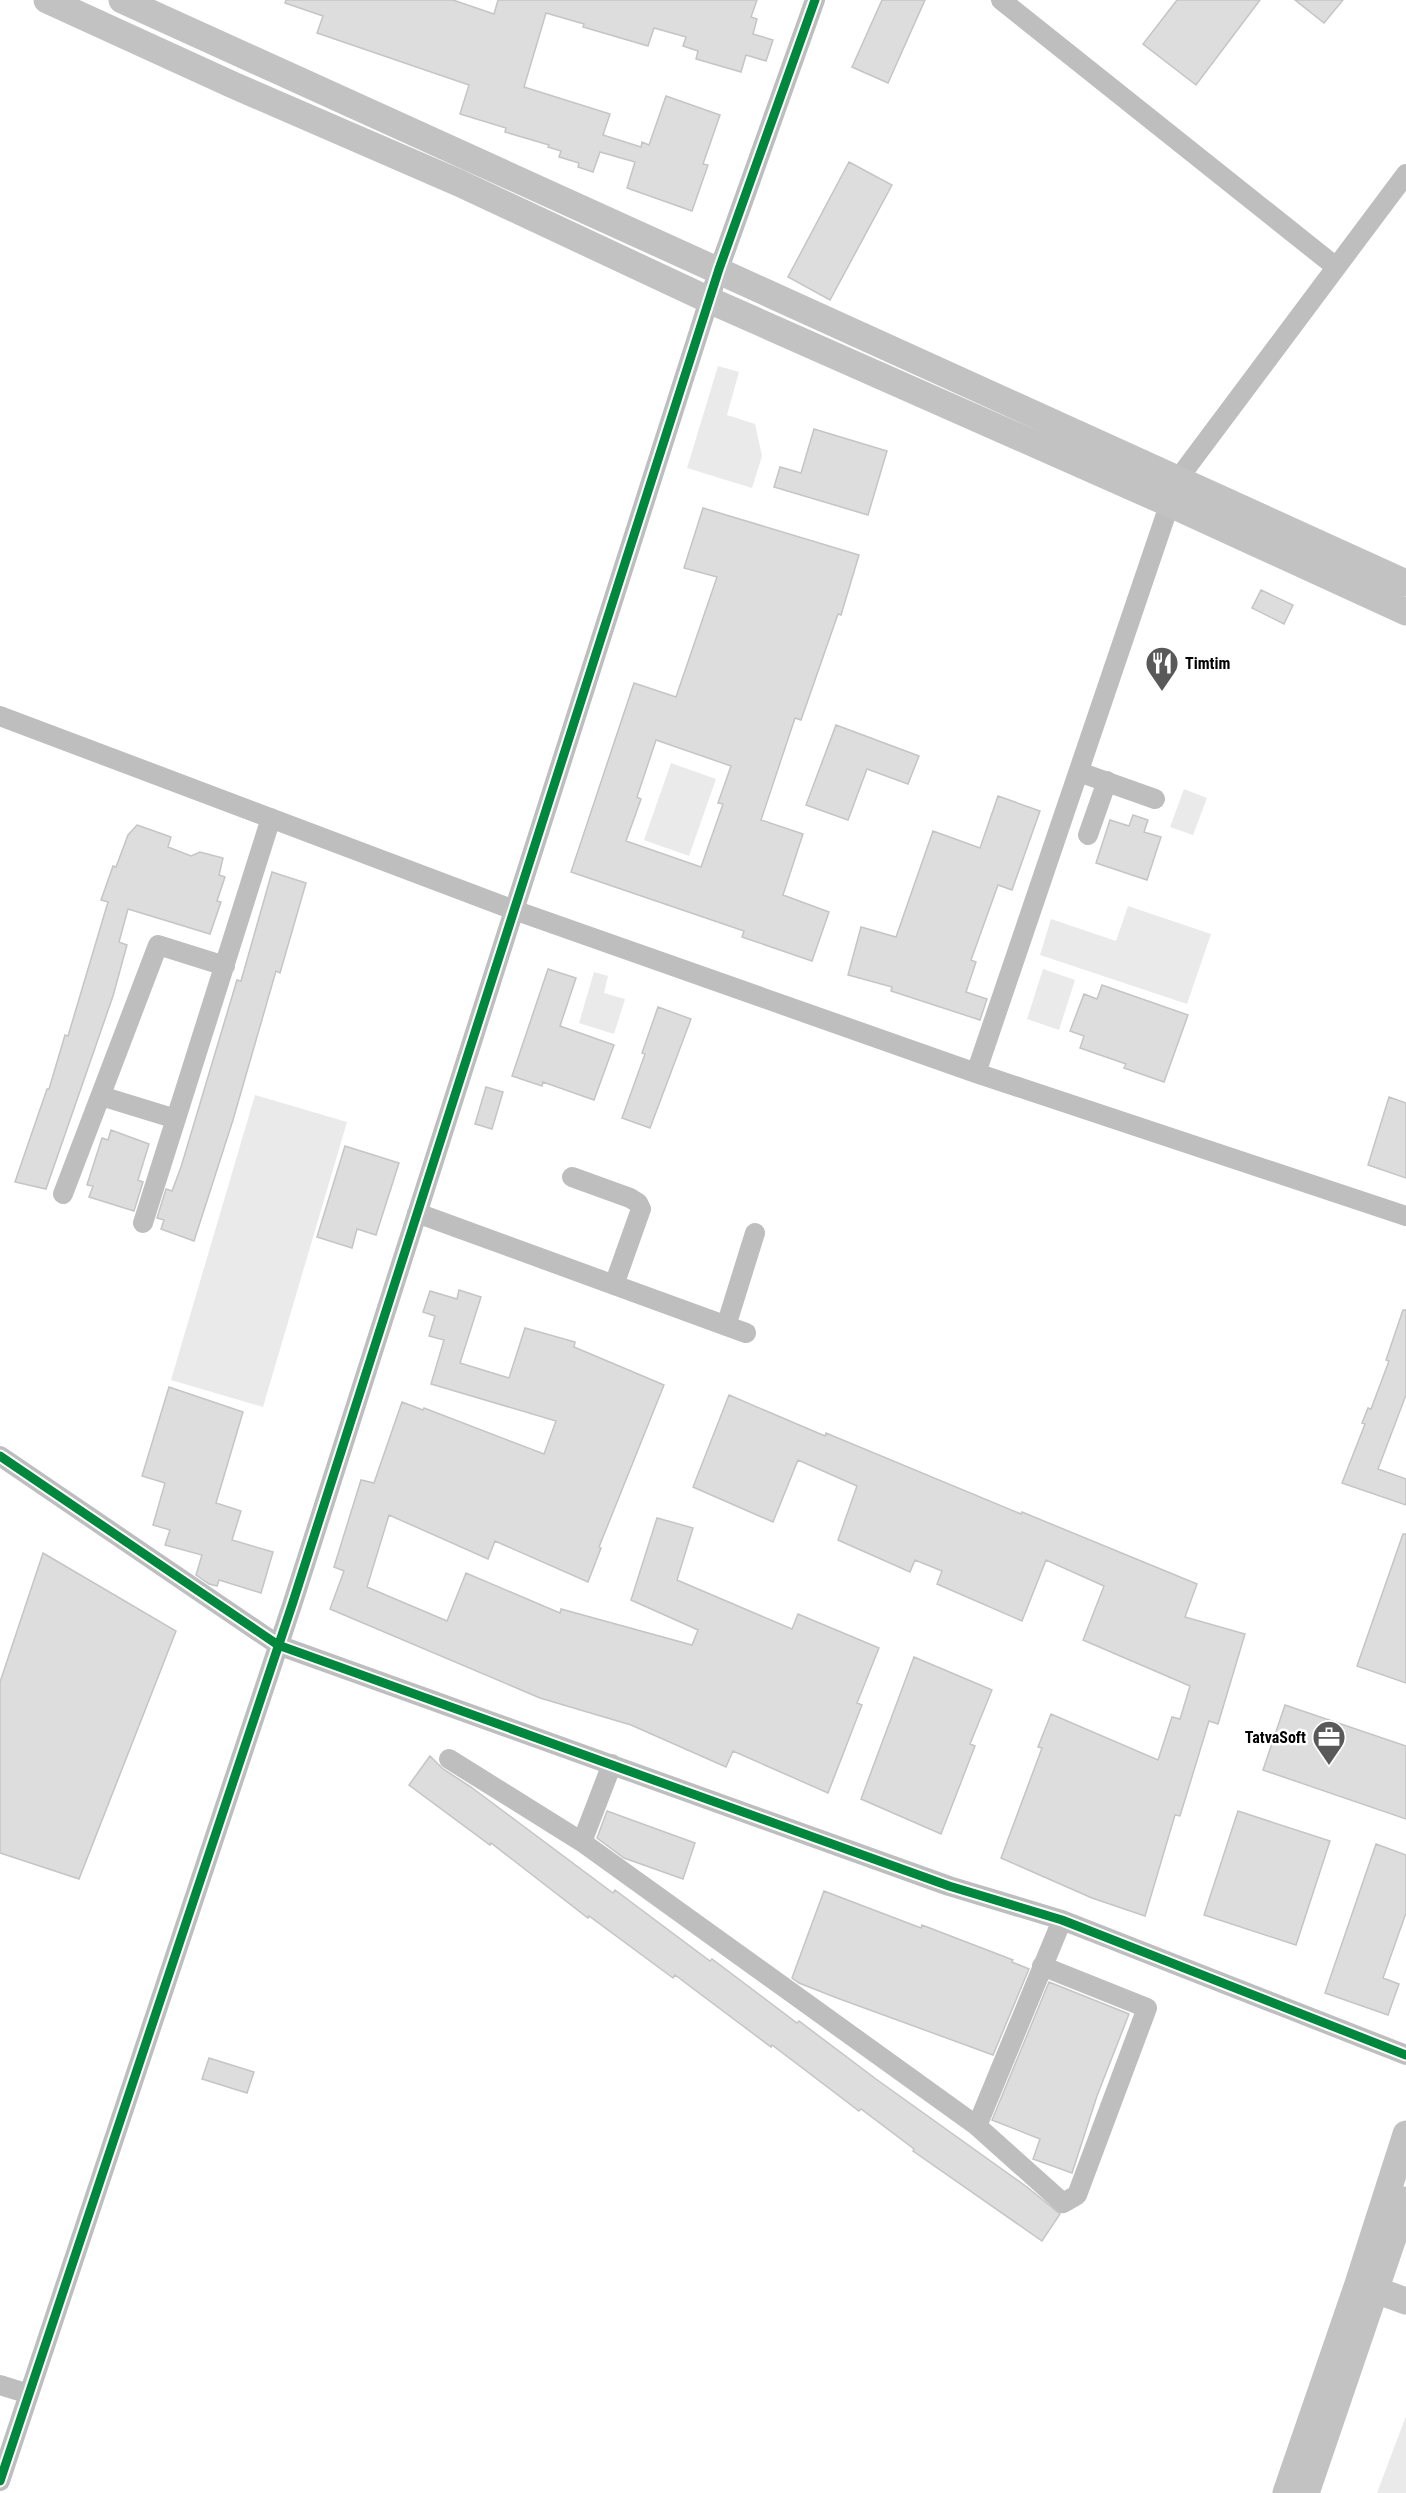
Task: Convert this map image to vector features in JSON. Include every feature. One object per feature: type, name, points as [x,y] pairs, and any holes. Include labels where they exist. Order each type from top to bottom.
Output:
[{"type":"street","points":[[47,0],[233,85],[459,183],[709,300],[1174,491],[1406,583]]},
{"type":"street","points":[[122,0],[719,269],[1174,491],[1406,612]]},
{"type":"street","points":[[0,2481],[278,1645],[719,269],[815,0]]},
{"type":"street","points":[[1001,0],[1336,267]]},
{"type":"street","points":[[976,1073],[1174,491],[1406,174]]},
{"type":"street","points":[[0,716],[514,910],[976,1073],[1406,1216]]},
{"type":"street","points":[[1079,772],[1155,799]]},
{"type":"street","points":[[1088,835],[1107,781]]},
{"type":"street","points":[[143,1223],[271,818]]},
{"type":"street","points":[[63,1194],[158,945],[225,966]]},
{"type":"street","points":[[100,1096],[176,1119]]},
{"type":"street","points":[[572,1177],[630,1198],[638,1203],[641,1209],[614,1285]]},
{"type":"street","points":[[417,1213],[746,1334]]},
{"type":"street","points":[[726,1326],[755,1233]]},
{"type":"street","points":[[0,1456],[278,1645],[949,1886],[1062,1920],[1406,2055]]},
{"type":"street","points":[[449,1759],[582,1842],[977,2126],[1063,2204],[1077,2195],[1147,2008],[1042,1966]]},
{"type":"street","points":[[582,1842],[612,1764]]},
{"type":"street","points":[[977,2126],[1062,1920]]},
{"type":"street","points":[[1306,2493],[1367,2287],[1406,2134]]},
{"type":"street","points":[[1286,2493],[1367,2287],[1406,2200]]},
{"type":"street","points":[[1367,2287],[1406,2301]]},
{"type":"street","points":[[0,2385],[29,2394]]},
{"type":"shaded area","points":[[718,366],[739,372],[727,415],[755,424],[762,456],[752,488],[687,468]]},
{"type":"shaded area","points":[[671,763],[716,779],[689,856],[644,840]]},
{"type":"shaded area","points":[[1184,789],[1207,798],[1193,835],[1170,827]]},
{"type":"shaded area","points":[[1128,906],[1211,934],[1187,1004],[1040,955],[1051,919],[1116,941]]},
{"type":"shaded area","points":[[1043,969],[1075,980],[1059,1030],[1027,1019]]},
{"type":"shaded area","points":[[594,972],[608,976],[604,993],[625,999],[614,1034],[579,1023]]},
{"type":"shaded area","points":[[255,1095],[347,1122],[263,1407],[171,1380]]},
{"type":"shaded area","points":[[1406,2416],[1406,2493],[1377,2493]]},
{"type":"building","points":[[286,0],[453,0],[494,14],[498,0],[757,0],[751,17],[757,19],[753,34],[773,40],[766,61],[746,55],[741,72],[696,59],[698,51],[683,46],[686,37],[654,28],[648,46],[583,27],[584,24],[546,13],[524,87],[610,114],[603,135],[641,147],[642,142],[649,145],[666,96],[720,115],[703,164],[708,165],[692,211],[627,188],[635,162],[600,152],[593,172],[578,167],[579,163],[559,157],[561,151],[548,147],[549,145],[505,132],[506,128],[460,114],[469,85],[317,33],[323,16],[285,3]]},
{"type":"building","points":[[882,0],[925,0],[888,83],[852,67]]},
{"type":"building","points":[[1177,0],[1260,0],[1196,85],[1143,44]]},
{"type":"building","points":[[1295,0],[1343,0],[1324,23]]},
{"type":"building","points":[[849,162],[892,185],[830,300],[788,277]]},
{"type":"building","points":[[814,429],[887,451],[868,515],[774,487],[780,467],[801,473]]},
{"type":"building","points":[[703,508],[859,555],[841,615],[838,614],[801,720],[795,718],[761,820],[803,834],[783,895],[829,912],[812,961],[742,937],[744,931],[571,872],[634,683],[676,697],[717,577],[684,568]],"holes":[[[656,740],[731,766],[718,803],[723,804],[701,867],[626,841],[641,799],[637,797]]]},
{"type":"building","points":[[1261,590],[1293,605],[1284,624],[1252,608]]},
{"type":"building","points":[[836,725],[919,756],[908,784],[867,769],[848,820],[806,805]]},
{"type":"building","points":[[998,796],[1040,811],[1012,890],[998,885],[971,960],[976,962],[966,992],[987,999],[980,1020],[891,991],[892,987],[848,975],[861,927],[896,937],[933,831],[980,848]]},
{"type":"building","points":[[1133,815],[1148,820],[1144,832],[1161,837],[1147,880],[1096,863],[1110,820],[1129,826]]},
{"type":"building","points":[[137,825],[171,837],[168,847],[191,856],[200,852],[223,858],[219,875],[225,877],[217,901],[221,902],[210,934],[128,909],[119,942],[127,945],[113,996],[46,1189],[15,1182],[47,1089],[49,1089],[65,1035],[68,1036],[108,902],[101,900],[113,866],[116,867],[128,835]]},
{"type":"building","points":[[272,872],[306,883],[280,973],[276,971],[233,1120],[194,1241],[161,1229],[164,1220],[157,1218],[166,1189],[172,1191],[181,1167],[237,980],[241,981]]},
{"type":"building","points":[[548,969],[576,978],[560,1026],[614,1045],[594,1100],[543,1082],[542,1086],[512,1076]]},
{"type":"building","points":[[1102,985],[1188,1015],[1164,1082],[1124,1068],[1126,1064],[1080,1048],[1084,1036],[1070,1031],[1084,994],[1097,999]]},
{"type":"building","points":[[658,1007],[691,1019],[650,1128],[622,1118],[645,1054],[642,1053]]},
{"type":"building","points":[[486,1087],[503,1092],[492,1129],[475,1124]]},
{"type":"building","points":[[1389,1097],[1406,1103],[1406,1178],[1368,1165]]},
{"type":"building","points":[[111,1130],[149,1144],[138,1180],[143,1182],[134,1211],[89,1197],[93,1186],[87,1185],[102,1138],[108,1140]]},
{"type":"building","points":[[345,1146],[399,1163],[376,1235],[357,1229],[352,1248],[317,1237]]},
{"type":"building","points":[[459,1290],[481,1297],[460,1363],[509,1378],[525,1328],[575,1342],[574,1347],[664,1385],[599,1547],[601,1548],[588,1582],[495,1541],[488,1559],[389,1515],[367,1587],[447,1621],[466,1573],[560,1613],[561,1609],[692,1645],[698,1630],[631,1600],[657,1518],[693,1528],[677,1580],[792,1629],[798,1614],[879,1648],[857,1703],[862,1705],[828,1793],[733,1751],[726,1767],[631,1725],[540,1698],[330,1609],[344,1571],[334,1567],[361,1480],[374,1483],[402,1402],[423,1410],[424,1408],[544,1454],[556,1421],[431,1384],[444,1340],[429,1336],[435,1316],[423,1312],[430,1291],[457,1299]]},
{"type":"building","points":[[1403,1310],[1406,1310],[1406,1395],[1378,1469],[1406,1479],[1406,1505],[1342,1483],[1365,1424],[1362,1423],[1368,1408],[1371,1409],[1389,1361],[1386,1360]]},
{"type":"building","points":[[169,1387],[243,1412],[216,1503],[241,1511],[232,1540],[273,1552],[261,1593],[219,1580],[217,1586],[209,1584],[196,1575],[202,1555],[165,1545],[170,1530],[153,1525],[165,1483],[142,1476]]},
{"type":"building","points":[[729,1395],[825,1436],[826,1433],[1197,1584],[1185,1617],[1245,1634],[1218,1724],[1209,1721],[1180,1816],[1175,1815],[1145,1916],[1092,1898],[1001,1858],[1042,1748],[1038,1747],[1051,1714],[1158,1760],[1172,1717],[1180,1719],[1190,1686],[1083,1640],[1104,1586],[1046,1560],[1022,1621],[937,1584],[942,1571],[915,1560],[910,1572],[838,1540],[857,1486],[798,1460],[773,1522],[693,1487]]},
{"type":"building","points":[[1403,1534],[1406,1534],[1406,1683],[1357,1666]]},
{"type":"building","points":[[43,1553],[176,1631],[79,1879],[0,1853],[0,1682]]},
{"type":"building","points":[[914,1657],[992,1690],[970,1744],[975,1746],[941,1834],[861,1799]]},
{"type":"building","points":[[1285,1705],[1406,1746],[1406,1819],[1263,1770]]},
{"type":"building","points":[[430,1756],[443,1769],[471,1787],[613,1893],[615,1890],[710,1961],[712,1959],[797,2023],[799,2021],[1027,2187],[1060,2214],[1042,2241],[913,2151],[914,2149],[861,2109],[859,2111],[675,1975],[673,1978],[589,1916],[588,1918],[491,1843],[490,1845],[409,1785]]},
{"type":"building","points":[[607,1811],[695,1843],[683,1879],[624,1858],[597,1838]]},
{"type":"building","points":[[1238,1811],[1330,1841],[1296,1945],[1204,1915]]},
{"type":"building","points":[[1376,1844],[1406,1855],[1406,1913],[1383,1978],[1399,1984],[1388,2015],[1325,1993]]},
{"type":"building","points":[[824,1891],[921,1928],[922,1925],[1013,1960],[1012,1962],[1029,1969],[993,2055],[837,1998],[792,1978]]},
{"type":"building","points":[[1049,1982],[1129,2014],[1097,2096],[1072,2173],[1033,2159],[1040,2139],[992,2120]]},
{"type":"building","points":[[209,2058],[254,2072],[247,2093],[202,2079]]},
{"type":"cycle path","points":[[0,2481],[293,1602],[719,269],[815,0]]},
{"type":"cycle path","points":[[0,1456],[278,1645],[949,1886],[1062,1920],[1406,2055]]},
{"type":"place","name":"Timtim","points":[[1162,692]]},
{"type":"place","name":"TatvaSoft","points":[[1329,1766]]}]
